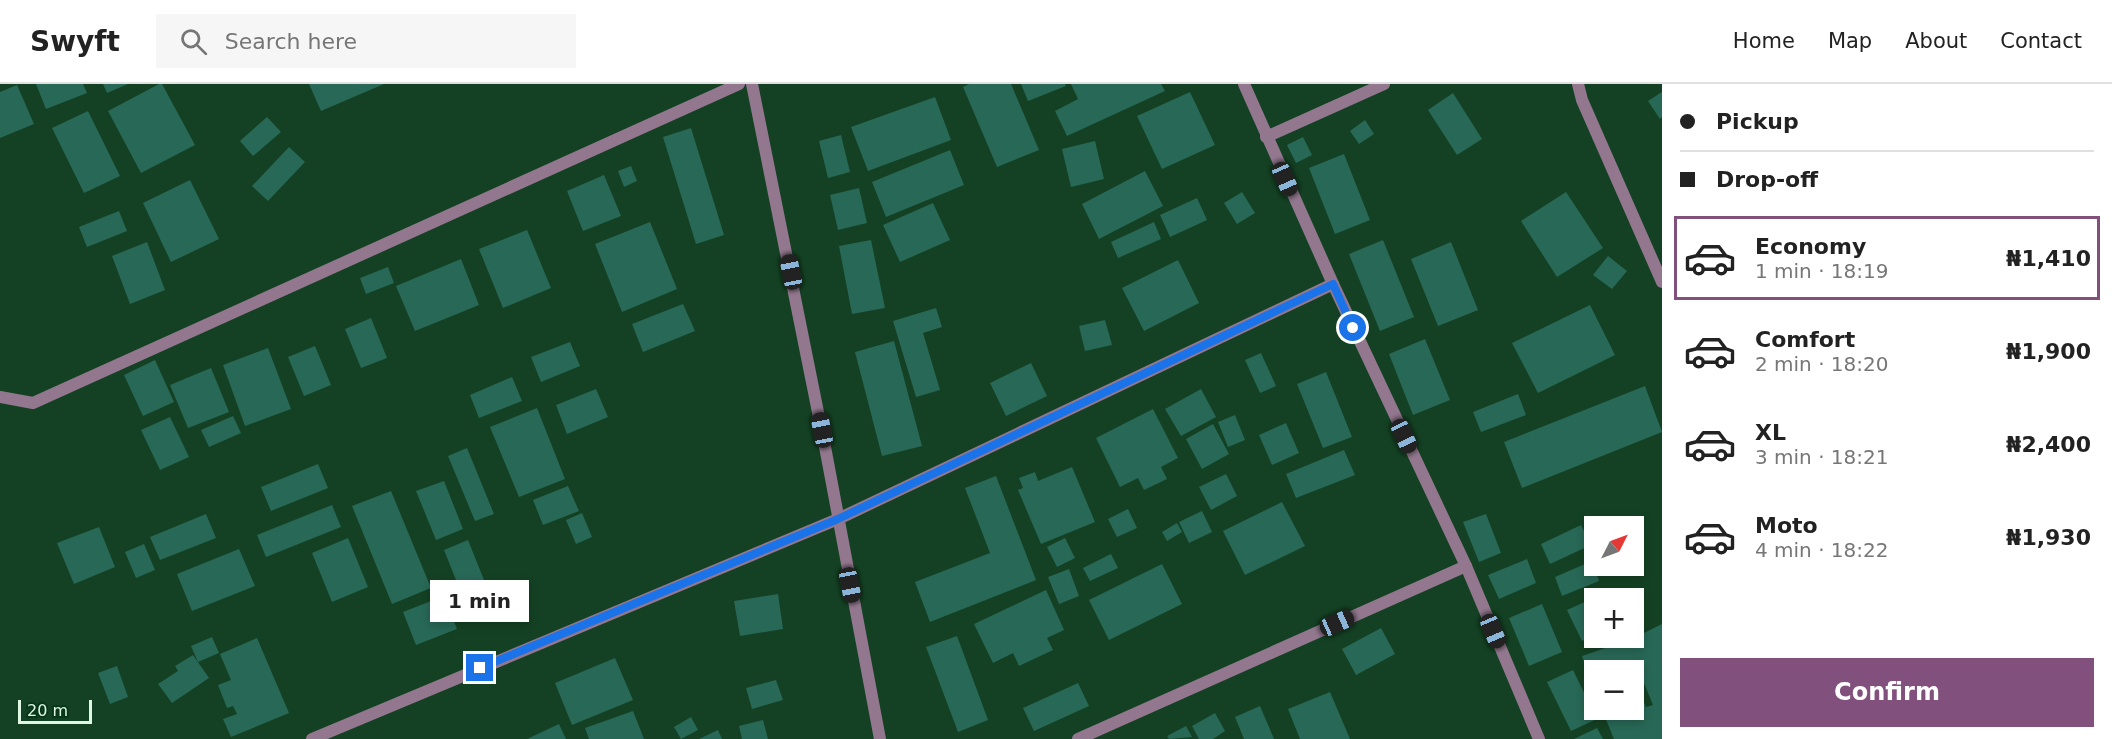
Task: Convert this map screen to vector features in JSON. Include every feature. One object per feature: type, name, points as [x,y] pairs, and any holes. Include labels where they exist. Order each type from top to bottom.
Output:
[{"type":"street","points":[[0,397],[33,404],[739,84]]},
{"type":"street","points":[[752,84],[880,739]]},
{"type":"street","points":[[1244,84],[1333,284],[1466,566],[1539,739]]},
{"type":"street","points":[[1266,137],[1384,84]]},
{"type":"street","points":[[1578,84],[1582,100],[1662,282]]},
{"type":"street","points":[[312,739],[838,519],[1333,284]]},
{"type":"street","points":[[1078,739],[1466,566]]},
{"type":"building","points":[[36,84],[83,84],[87,93],[46,109]]},
{"type":"building","points":[[103,84],[128,84],[107,93]]},
{"type":"building","points":[[162,84],[195,145],[141,173],[108,111]]},
{"type":"building","points":[[309,84],[384,84],[321,111]]},
{"type":"building","points":[[969,84],[1011,84],[1039,150],[997,167],[963,87]]},
{"type":"building","points":[[1021,84],[1065,84],[1066,86],[1028,101]]},
{"type":"building","points":[[1071,84],[1161,84],[1165,91],[1067,136],[1055,111],[1078,99]]},
{"type":"building","points":[[17,85],[34,124],[0,138],[0,92]]},
{"type":"building","points":[[1190,92],[1215,145],[1162,169],[1137,116]]},
{"type":"building","points":[[1662,92],[1662,117],[1660,119],[1648,101]]},
{"type":"building","points":[[1453,93],[1482,139],[1457,155],[1428,110]]},
{"type":"building","points":[[935,97],[951,140],[868,171],[851,127]]},
{"type":"building","points":[[88,111],[120,176],[84,193],[52,128]]},
{"type":"building","points":[[267,117],[281,132],[253,156],[240,141]]},
{"type":"building","points":[[1365,120],[1374,134],[1359,144],[1350,131]]},
{"type":"building","points":[[691,128],[724,235],[696,244],[663,137]]},
{"type":"building","points":[[841,135],[850,172],[828,178],[819,141]]},
{"type":"building","points":[[1303,137],[1312,155],[1296,163],[1287,145]]},
{"type":"building","points":[[1095,141],[1104,179],[1071,187],[1062,149]]},
{"type":"building","points":[[289,147],[305,162],[268,201],[252,186]]},
{"type":"building","points":[[950,150],[964,185],[886,217],[872,182]]},
{"type":"building","points":[[1344,154],[1370,220],[1335,234],[1309,168]]},
{"type":"building","points":[[631,166],[637,181],[624,187],[618,171]]},
{"type":"building","points":[[1145,171],[1163,206],[1099,239],[1082,204]]},
{"type":"building","points":[[604,175],[621,216],[583,231],[567,191]]},
{"type":"building","points":[[190,180],[219,239],[171,262],[143,203]]},
{"type":"building","points":[[859,188],[867,223],[838,230],[830,195]]},
{"type":"building","points":[[1242,192],[1255,213],[1237,224],[1224,203]]},
{"type":"building","points":[[1566,192],[1603,248],[1557,277],[1521,221]]},
{"type":"building","points":[[1197,198],[1207,220],[1170,237],[1160,215]]},
{"type":"building","points":[[933,203],[950,240],[900,262],[883,225]]},
{"type":"building","points":[[119,211],[127,231],[87,247],[79,227]]},
{"type":"building","points":[[650,222],[677,289],[622,312],[595,244]]},
{"type":"building","points":[[1154,222],[1161,239],[1118,258],[1111,242]]},
{"type":"building","points":[[527,230],[551,288],[503,308],[479,249]]},
{"type":"building","points":[[871,240],[885,308],[852,314],[839,246]]},
{"type":"building","points":[[1383,240],[1414,317],[1380,331],[1349,254]]},
{"type":"building","points":[[147,242],[165,290],[130,304],[112,256]]},
{"type":"building","points":[[1451,242],[1478,310],[1438,326],[1411,259]]},
{"type":"building","points":[[1608,256],[1627,271],[1612,289],[1593,275]]},
{"type":"building","points":[[461,259],[479,305],[415,331],[396,286]]},
{"type":"building","points":[[1178,260],[1199,303],[1144,331],[1122,288]]},
{"type":"building","points":[[388,267],[394,283],[366,294],[360,278]]},
{"type":"building","points":[[683,304],[695,331],[643,352],[632,324]]},
{"type":"building","points":[[1590,305],[1615,355],[1538,393],[1512,343]]},
{"type":"building","points":[[936,308],[942,327],[923,333],[940,390],[916,397],[893,321]]},
{"type":"building","points":[[371,318],[387,358],[361,368],[345,329]]},
{"type":"building","points":[[1105,320],[1112,345],[1085,351],[1079,326]]},
{"type":"building","points":[[1425,339],[1450,400],[1413,415],[1389,354]]},
{"type":"building","points":[[894,341],[922,446],[882,456],[855,352]]},
{"type":"building","points":[[570,342],[580,366],[541,382],[531,357]]},
{"type":"building","points":[[315,346],[331,385],[304,396],[288,357]]},
{"type":"building","points":[[268,348],[291,409],[245,426],[223,365]]},
{"type":"building","points":[[1261,353],[1276,386],[1260,393],[1245,360]]},
{"type":"building","points":[[155,360],[174,402],[143,416],[124,375]]},
{"type":"building","points":[[1031,363],[1047,396],[1006,416],[990,383]]},
{"type":"building","points":[[211,368],[229,412],[188,428],[170,385]]},
{"type":"building","points":[[1326,372],[1352,437],[1323,448],[1297,384]]},
{"type":"building","points":[[512,377],[522,401],[479,418],[470,395]]},
{"type":"building","points":[[1645,386],[1662,432],[1522,488],[1504,442]]},
{"type":"building","points":[[596,389],[608,417],[567,434],[556,405]]},
{"type":"building","points":[[1201,389],[1216,417],[1181,436],[1165,409]]},
{"type":"building","points":[[1518,394],[1526,415],[1481,432],[1473,412]]},
{"type":"building","points":[[537,408],[565,479],[519,497],[490,427]]},
{"type":"building","points":[[1153,409],[1178,458],[1161,467],[1167,479],[1144,490],[1138,478],[1120,487],[1096,438]]},
{"type":"building","points":[[1235,415],[1245,440],[1228,447],[1218,422]]},
{"type":"building","points":[[233,416],[241,433],[209,447],[201,430]]},
{"type":"building","points":[[170,417],[189,457],[160,470],[141,430]]},
{"type":"building","points":[[1286,423],[1299,453],[1272,465],[1259,435]]},
{"type":"building","points":[[1213,424],[1229,454],[1202,469],[1186,439]]},
{"type":"building","points":[[467,448],[494,514],[475,521],[448,456]]},
{"type":"building","points":[[1344,450],[1355,475],[1296,498],[1286,474]]},
{"type":"building","points":[[318,464],[328,488],[271,511],[261,487]]},
{"type":"building","points":[[1072,467],[1095,522],[1041,544],[1018,490],[1023,488],[1019,478],[1035,472],[1038,481]]},
{"type":"building","points":[[1226,474],[1237,496],[1211,510],[1199,487]]},
{"type":"building","points":[[996,476],[1036,580],[930,622],[915,582],[990,553],[965,488]]},
{"type":"building","points":[[444,481],[463,529],[436,540],[416,491]]},
{"type":"building","points":[[568,486],[579,511],[543,525],[533,500]]},
{"type":"building","points":[[391,491],[431,588],[392,604],[352,506]]},
{"type":"building","points":[[1282,502],[1305,546],[1245,575],[1223,531]]},
{"type":"building","points":[[332,505],[341,527],[266,557],[257,535]]},
{"type":"building","points":[[1128,509],[1137,528],[1117,537],[1108,519]]},
{"type":"building","points":[[1202,511],[1212,532],[1189,543],[1179,522]]},
{"type":"building","points":[[582,513],[592,537],[576,544],[566,520]]},
{"type":"building","points":[[206,514],[216,538],[160,560],[150,537]]},
{"type":"building","points":[[1486,514],[1501,553],[1479,562],[1463,522]]},
{"type":"building","points":[[1177,523],[1182,532],[1167,541],[1162,532]]},
{"type":"building","points":[[1581,525],[1584,531],[1584,548],[1550,564],[1541,544]]},
{"type":"building","points":[[99,527],[115,567],[74,584],[57,543]]},
{"type":"building","points":[[348,538],[368,587],[332,602],[312,553]]},
{"type":"building","points":[[1065,538],[1075,558],[1057,567],[1047,547]]},
{"type":"building","points":[[468,540],[494,605],[470,615],[444,550]]},
{"type":"building","points":[[144,544],[155,570],[136,578],[125,552]]},
{"type":"building","points":[[239,549],[255,586],[192,611],[177,574]]},
{"type":"building","points":[[1111,554],[1118,568],[1090,581],[1083,568]]},
{"type":"building","points":[[1527,559],[1536,583],[1499,599],[1488,575]]},
{"type":"building","points":[[1162,564],[1182,604],[1109,640],[1089,600]]},
{"type":"building","points":[[1584,564],[1584,576],[1597,576],[1599,581],[1562,596],[1555,577]]},
{"type":"building","points":[[1069,569],[1079,596],[1059,604],[1048,577]]},
{"type":"building","points":[[1046,590],[1064,630],[1047,638],[1053,650],[1019,666],[1013,653],[993,663],[974,624]]},
{"type":"building","points":[[778,594],[783,629],[740,636],[734,601]]},
{"type":"building","points":[[444,596],[457,629],[416,645],[403,612]]},
{"type":"building","points":[[1584,602],[1584,640],[1582,641],[1567,610]]},
{"type":"building","points":[[1542,604],[1562,652],[1529,666],[1509,618]]},
{"type":"building","points":[[1662,624],[1662,739],[1614,739],[1606,720],[1644,720],[1644,702],[1646,707],[1653,705],[1644,683],[1644,660],[1584,660],[1584,662],[1582,656],[1605,648],[1644,648],[1644,633]]},
{"type":"building","points":[[1381,628],[1395,654],[1356,675],[1342,649]]},
{"type":"building","points":[[957,636],[988,720],[958,732],[926,647]]},
{"type":"building","points":[[212,637],[219,653],[198,662],[191,646]]},
{"type":"building","points":[[257,638],[289,713],[231,737],[223,719],[237,714],[233,706],[227,708],[218,685],[231,680],[220,654]]},
{"type":"building","points":[[193,655],[209,678],[172,703],[158,684],[178,671],[175,666]]},
{"type":"building","points":[[615,658],[633,700],[572,725],[555,683]]},
{"type":"building","points":[[117,666],[128,697],[110,704],[98,673]]},
{"type":"building","points":[[1573,670],[1584,692],[1584,720],[1595,720],[1571,731],[1547,682]]},
{"type":"building","points":[[776,680],[783,700],[752,709],[746,688]]},
{"type":"building","points":[[1078,683],[1089,706],[1034,731],[1023,708]]},
{"type":"building","points":[[1330,692],[1350,739],[1300,739],[1288,709]]},
{"type":"building","points":[[1260,706],[1274,739],[1244,739],[1235,717]]},
{"type":"building","points":[[633,711],[644,739],[589,739],[585,728]]},
{"type":"building","points":[[1215,713],[1225,731],[1213,739],[1199,739],[1192,726]]},
{"type":"building","points":[[691,717],[698,730],[681,739],[674,727]]},
{"type":"building","points":[[763,720],[768,739],[742,739],[739,726]]},
{"type":"building","points":[[559,724],[566,739],[527,739]]},
{"type":"building","points":[[1186,726],[1192,737],[1169,739],[1167,736]]},
{"type":"building","points":[[1597,728],[1603,739],[1574,739]]},
{"type":"building","points":[[718,730],[722,739],[699,739]]},
{"type":"route","points":[[480,668],[838,519],[1333,284],[1353,328]]}]
